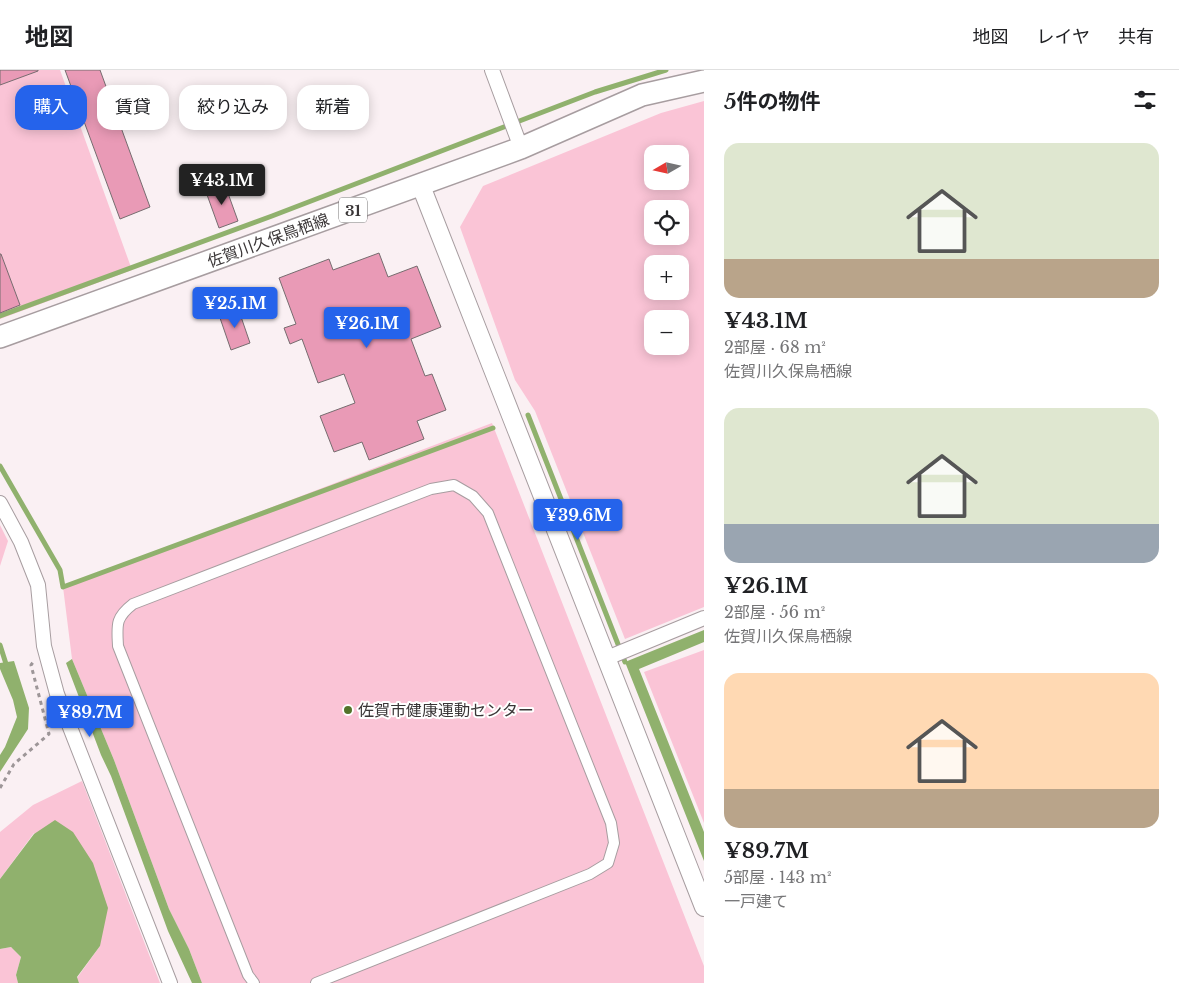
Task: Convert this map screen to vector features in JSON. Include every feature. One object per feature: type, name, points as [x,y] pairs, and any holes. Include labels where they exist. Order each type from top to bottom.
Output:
[{"type":"main road","name":"佐賀川久保鳥栖線","points":[[0,337],[421,186],[515,132],[642,95],[704,81]]},
{"type":"street","points":[[492,70],[515,132]]},
{"type":"street","points":[[421,186],[616,654],[704,908]]},
{"type":"street","points":[[254,983],[248,975],[118,646],[117,627],[122,612],[133,604],[431,489],[454,486],[473,496],[488,513],[611,823],[614,843],[608,862],[590,874],[316,983]]},
{"type":"street","points":[[0,503],[21,542],[38,585],[44,646],[57,694],[170,983]]},
{"type":"street","points":[[616,654],[704,618]]},
{"type":"path","points":[[0,788],[14,764],[48,734],[31,665],[44,646]]},
{"type":"shaded area","points":[[0,70],[60,70],[65,85],[15,85],[15,130],[82,130],[132,270],[0,319]]},
{"type":"shaded area","points":[[704,101],[704,607],[625,639],[535,411],[515,380],[460,227],[483,186],[661,113]]},
{"type":"shaded area","name":"佐賀市健康運動センター","points":[[492,423],[704,966],[704,983],[202,983],[189,949],[169,909],[114,760],[72,659],[63,587]]},
{"type":"shaded area","points":[[0,525],[8,541],[0,566]]},
{"type":"shaded area","points":[[704,630],[704,642],[639,669],[704,832],[704,861],[625,662]]},
{"type":"shaded area","points":[[704,650],[704,823],[644,672]]},
{"type":"shaded area","points":[[72,659],[114,760],[169,909],[189,949],[202,983],[192,983],[168,931],[111,776],[101,755],[66,663]]},
{"type":"shaded area","points":[[14,661],[29,708],[28,729],[0,772],[0,755],[17,717],[13,700],[0,669],[0,663]]},
{"type":"shaded area","points":[[82,781],[160,983],[79,983],[77,978],[100,946],[34,833],[0,879],[0,832],[33,805]]},
{"type":"shaded area","points":[[55,820],[73,832],[93,863],[108,908],[100,946],[77,977],[79,983],[18,983],[16,975],[21,957],[11,947],[0,949],[0,879],[34,834]]},
{"type":"shaded area","points":[[11,947],[21,957],[16,975],[18,983],[0,983],[0,949]]},
{"type":"building","points":[[0,70],[38,70],[38,71],[0,85]]},
{"type":"building","points":[[65,70],[100,70],[105,85],[97,85],[97,130],[122,130],[150,207],[120,219],[87,130],[87,85],[71,85]]},
{"type":"building","points":[[225,185],[238,221],[219,228],[206,192]]},
{"type":"building","points":[[379,253],[388,277],[417,266],[441,327],[411,339],[425,376],[432,374],[446,410],[417,421],[424,439],[369,460],[362,442],[334,452],[320,416],[355,403],[344,374],[318,383],[302,339],[290,344],[284,328],[296,324],[279,278],[329,259],[333,270]]},
{"type":"building","points":[[0,254],[20,305],[0,313]]},
{"type":"building","points":[[238,308],[250,343],[231,350],[219,315]]},
{"type":"waterway","points":[[0,316],[272,216],[595,92],[666,70]]},
{"type":"waterway","points":[[528,415],[625,662]]},
{"type":"waterway","points":[[0,466],[60,570],[63,587],[493,428]]},
{"type":"waterway","points":[[0,645],[7,667]]},
{"type":"place","name":"佐賀市健康運動センター","points":[[348,710]]}]
